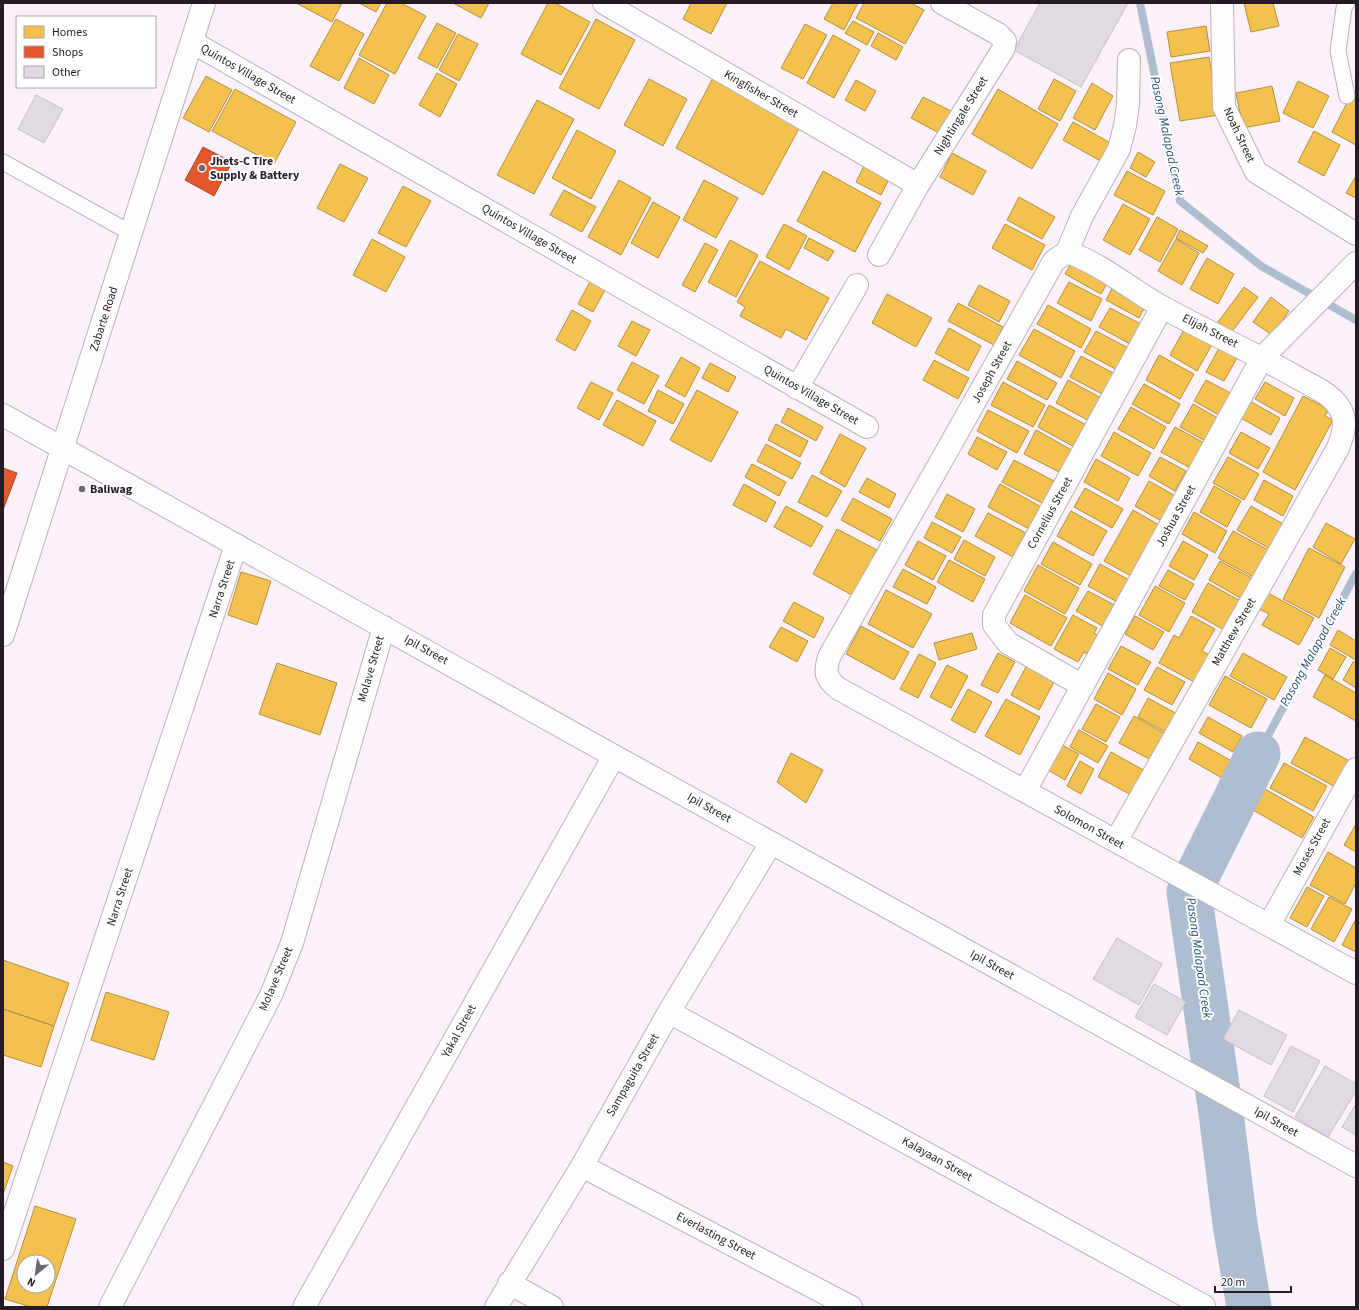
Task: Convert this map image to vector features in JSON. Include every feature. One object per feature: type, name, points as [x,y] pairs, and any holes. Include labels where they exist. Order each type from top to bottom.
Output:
[{"type":"street","name":"Zabarte Road","points":[[3,635],[204,3]]},
{"type":"street","name":"Kingfisher Street","points":[[604,3],[918,185]]},
{"type":"street","name":"Nightingale Street","points":[[879,255],[918,185],[1004,48],[1005,41],[998,34],[942,3]]},
{"type":"street","name":"Noah Street","points":[[1222,3],[1224,107],[1256,172],[1356,234]]},
{"type":"street","name":"Quintos Village Street","points":[[192,42],[867,427]]},
{"type":"street","name":"Joseph Street","points":[[827,676],[826,668],[829,657],[1054,261],[1067,252],[1082,216],[1119,149],[1125,126],[1128,104],[1129,60]]},
{"type":"street","name":"Elijah Street","points":[[1067,252],[1082,257],[1162,307],[1262,358],[1330,397],[1340,408],[1344,420]]},
{"type":"street","name":"Joshua Street","points":[[1025,792],[1262,358],[1356,263]]},
{"type":"street","points":[[797,388],[857,285]]},
{"type":"street","name":"Cornelius Street","points":[[1083,686],[1008,643],[994,625],[994,615],[1162,307]]},
{"type":"street","name":"Ipil Street","points":[[3,415],[614,756],[1356,1166]]},
{"type":"street","name":"Matthew Street","points":[[1116,841],[1338,448],[1343,434],[1344,420]]},
{"type":"street","name":"Narra Street","points":[[3,1249],[236,545]]},
{"type":"street","name":"Molave Street","points":[[110,1307],[271,995],[282,969],[292,943],[384,627]]},
{"type":"street","name":"Solomon Street","points":[[827,676],[839,689],[1356,972]]},
{"type":"street","name":"Yakal Street","points":[[304,1307],[614,756]]},
{"type":"street","name":"Moses Street","points":[[1269,925],[1356,769]]},
{"type":"street","name":"Sampaguita Street","points":[[496,1307],[509,1283],[582,1166],[669,1012],[771,843]]},
{"type":"street","name":"Kalayaan Street","points":[[669,1012],[1204,1306]]},
{"type":"street","name":"Everlasting Street","points":[[582,1166],[851,1307]]},
{"type":"street","points":[[509,1283],[552,1307]]},
{"type":"lane","points":[[1347,3],[1344,8],[1338,51],[1347,96]]},
{"type":"lane","points":[[3,162],[131,233]]},
{"type":"building: Homes","points":[[296,3],[342,3],[332,22]]},
{"type":"building: Homes","points":[[359,3],[381,3],[376,12]]},
{"type":"building: Homes","points":[[387,3],[401,3],[426,16],[395,74],[359,55]]},
{"type":"building: Homes","points":[[453,3],[489,3],[481,18]]},
{"type":"building: Homes","points":[[548,3],[555,3],[590,22],[561,75],[521,54]]},
{"type":"building: Homes","points":[[691,3],[727,3],[711,34],[683,19]]},
{"type":"building: Homes","points":[[833,3],[858,3],[844,30],[824,19]]},
{"type":"building: Homes","points":[[864,3],[911,3],[924,10],[905,44],[856,18]]},
{"type":"building: Homes","points":[[1244,3],[1273,3],[1279,26],[1251,32]]},
{"type":"building: Homes","points":[[336,19],[364,34],[339,81],[310,66]]},
{"type":"building: Homes","points":[[596,19],[635,40],[599,109],[559,88]]},
{"type":"building: Homes","points":[[853,21],[874,32],[867,45],[845,33]]},
{"type":"building: Homes","points":[[437,23],[456,33],[437,68],[418,58]]},
{"type":"building: Homes","points":[[805,24],[827,35],[803,79],[781,68]]},
{"type":"building: Homes","points":[[1206,26],[1210,51],[1171,57],[1167,32]]},
{"type":"building: Homes","points":[[878,33],[903,47],[896,60],[871,46]]},
{"type":"building: Homes","points":[[458,34],[478,44],[459,81],[439,70]]},
{"type":"building: Homes","points":[[833,35],[860,50],[834,98],[807,83]]},
{"type":"building: Homes","points":[[1209,57],[1219,115],[1180,121],[1170,63]]},
{"type":"building: Homes","points":[[359,58],[389,75],[374,104],[344,88]]},
{"type":"building: Homes","points":[[437,73],[457,84],[440,117],[419,105]]},
{"type":"building: Homes","points":[[206,76],[232,90],[209,132],[183,118]]},
{"type":"building: Homes","points":[[713,78],[801,125],[763,195],[676,148]]},
{"type":"building: Homes","points":[[649,79],[687,99],[663,146],[624,125]]},
{"type":"building: Homes","points":[[1054,79],[1076,91],[1060,121],[1038,109]]},
{"type":"building: Homes","points":[[856,80],[876,91],[865,111],[845,100]]},
{"type":"building: Homes","points":[[1298,81],[1329,96],[1313,128],[1283,113]]},
{"type":"building: Homes","points":[[1092,83],[1113,96],[1095,130],[1073,118]]},
{"type":"building: Homes","points":[[1272,86],[1280,121],[1243,128],[1236,93]]},
{"type":"building: Homes","points":[[235,89],[296,122],[274,164],[212,131]]},
{"type":"building: Homes","points":[[998,89],[1058,124],[1032,169],[972,134]]},
{"type":"building: Homes","points":[[923,97],[951,111],[939,133],[911,118]]},
{"type":"building: Homes","points":[[1350,97],[1356,101],[1356,145],[1332,132]]},
{"type":"building: Homes","points":[[537,100],[574,119],[534,194],[497,175]]},
{"type":"building: Homes","points":[[1073,122],[1116,146],[1106,164],[1063,140]]},
{"type":"building: Homes","points":[[577,130],[616,151],[591,199],[552,178]]},
{"type":"building: Homes","points":[[1314,131],[1340,145],[1324,176],[1298,162]]},
{"type":"building: Homes","points":[[1138,152],[1155,162],[1146,177],[1130,168]]},
{"type":"building: Homes","points":[[952,153],[986,171],[973,195],[940,177]]},
{"type":"building: Homes","points":[[866,162],[891,175],[881,195],[856,182]]},
{"type":"building: Homes","points":[[340,164],[368,178],[344,222],[317,208]]},
{"type":"building: Homes","points":[[823,171],[881,203],[855,252],[797,221]]},
{"type":"building: Homes","points":[[1127,171],[1165,191],[1153,215],[1114,195]]},
{"type":"building: Homes","points":[[1356,176],[1356,198],[1346,193]]},
{"type":"building: Homes","points":[[619,180],[651,198],[621,255],[588,237]]},
{"type":"building: Homes","points":[[704,180],[738,198],[716,238],[683,220]]},
{"type":"building: Homes","points":[[403,186],[431,201],[406,247],[378,233]]},
{"type":"building: Homes","points":[[564,190],[596,207],[582,232],[550,215]]},
{"type":"building: Homes","points":[[1019,197],[1055,217],[1042,239],[1007,220]]},
{"type":"building: Homes","points":[[653,202],[680,217],[658,258],[631,243]]},
{"type":"building: Homes","points":[[1123,204],[1150,219],[1130,255],[1103,240]]},
{"type":"building: Homes","points":[[1157,217],[1178,229],[1160,262],[1139,250]]},
{"type":"building: Homes","points":[[784,224],[807,236],[789,270],[766,257]]},
{"type":"building: Homes","points":[[1005,224],[1045,245],[1032,270],[992,248]]},
{"type":"building: Homes","points":[[1180,230],[1208,246],[1203,253],[1176,238]]},
{"type":"building: Homes","points":[[809,238],[834,251],[828,261],[804,248]]},
{"type":"building: Homes","points":[[372,239],[405,257],[386,292],[353,275]]},
{"type":"building: Homes","points":[[1176,239],[1199,253],[1182,285],[1158,271]]},
{"type":"building: Homes","points":[[730,240],[758,255],[736,297],[708,282]]},
{"type":"building: Homes","points":[[705,243],[718,250],[695,292],[682,285]]},
{"type":"building: Homes","points":[[1074,258],[1110,278],[1101,294],[1065,274]]},
{"type":"building: Homes","points":[[1207,258],[1234,274],[1218,304],[1190,289]]},
{"type":"building: Homes","points":[[760,261],[829,298],[806,340],[786,329],[781,338],[740,316],[745,307],[737,302]]},
{"type":"building: Homes","points":[[591,280],[606,288],[593,312],[578,304]]},
{"type":"building: Homes","points":[[1069,282],[1102,299],[1091,321],[1057,303]]},
{"type":"building: Homes","points":[[1115,283],[1148,301],[1139,318],[1106,300]]},
{"type":"building: Homes","points":[[979,285],[1010,301],[999,322],[968,305]]},
{"type":"building: Homes","points":[[1244,287],[1258,297],[1231,333],[1218,322]]},
{"type":"building: Homes","points":[[887,294],[932,318],[916,347],[872,323]]},
{"type":"building: Homes","points":[[1271,297],[1289,311],[1272,335],[1253,322]]},
{"type":"building: Homes","points":[[958,303],[1003,327],[994,345],[948,321]]},
{"type":"building: Homes","points":[[1048,305],[1091,329],[1081,348],[1037,324]]},
{"type":"building: Homes","points":[[1110,308],[1141,324],[1130,344],[1099,327]]},
{"type":"building: Homes","points":[[572,310],[591,321],[575,351],[556,340]]},
{"type":"building: Homes","points":[[632,321],[650,330],[636,356],[618,346]]},
{"type":"building: Homes","points":[[1186,326],[1214,341],[1197,371],[1170,355]]},
{"type":"building: Homes","points":[[949,328],[981,346],[968,371],[935,353]]},
{"type":"building: Homes","points":[[1034,329],[1075,351],[1061,378],[1019,355]]},
{"type":"building: Homes","points":[[1096,331],[1132,350],[1121,372],[1084,352]]},
{"type":"building: Homes","points":[[1219,348],[1237,358],[1224,381],[1206,372]]},
{"type":"building: Homes","points":[[1159,355],[1194,374],[1180,399],[1146,380]]},
{"type":"building: Homes","points":[[1081,356],[1117,375],[1106,396],[1070,377]]},
{"type":"building: Homes","points":[[681,357],[700,368],[685,397],[665,386]]},
{"type":"building: Homes","points":[[934,360],[969,378],[958,399],[923,380]]},
{"type":"building: Homes","points":[[1017,361],[1057,383],[1047,400],[1007,379]]},
{"type":"building: Homes","points":[[632,362],[659,376],[644,404],[617,390]]},
{"type":"building: Homes","points":[[710,363],[736,377],[728,392],[702,378]]},
{"type":"building: Homes","points":[[1068,380],[1105,400],[1093,423],[1056,403]]},
{"type":"building: Homes","points":[[1206,380],[1238,397],[1226,419],[1194,401]]},
{"type":"building: Homes","points":[[591,382],[613,393],[599,420],[577,408]]},
{"type":"building: Homes","points":[[1003,382],[1045,405],[1033,427],[991,405]]},
{"type":"building: Homes","points":[[1265,382],[1294,398],[1285,416],[1255,399]]},
{"type":"building: Homes","points":[[1144,384],[1180,404],[1169,424],[1132,404]]},
{"type":"building: Homes","points":[[658,390],[684,404],[673,424],[648,411]]},
{"type":"building: Homes","points":[[697,390],[738,412],[711,462],[670,440]]},
{"type":"building: Homes","points":[[1303,396],[1329,409],[1325,416],[1333,420],[1295,490],[1263,472]]},
{"type":"building: Homes","points":[[617,400],[656,421],[643,446],[603,425]]},
{"type":"building: Homes","points":[[1248,400],[1280,418],[1271,435],[1239,417]]},
{"type":"building: Homes","points":[[1193,404],[1223,421],[1211,444],[1180,427]]},
{"type":"building: Homes","points":[[1049,405],[1090,427],[1078,449],[1038,427]]},
{"type":"building: Homes","points":[[1131,407],[1166,427],[1154,449],[1118,429]]},
{"type":"building: Homes","points":[[788,408],[823,427],[816,441],[781,422]]},
{"type":"building: Homes","points":[[988,410],[1029,431],[1017,453],[977,431]]},
{"type":"building: Homes","points":[[776,424],[808,441],[800,457],[768,440]]},
{"type":"building: Homes","points":[[1175,427],[1208,445],[1194,470],[1161,452]]},
{"type":"building: Homes","points":[[1036,430],[1077,453],[1065,475],[1024,454]]},
{"type":"building: Homes","points":[[1114,432],[1151,453],[1138,476],[1101,456]]},
{"type":"building: Homes","points":[[1241,432],[1270,448],[1258,469],[1229,453]]},
{"type":"building: Homes","points":[[840,434],[866,448],[845,487],[820,473]]},
{"type":"building: Homes","points":[[977,437],[1007,452],[997,470],[968,454]]},
{"type":"building: Homes","points":[[766,444],[801,463],[792,479],[757,461]]},
{"type":"building: Homes","points":[[1160,457],[1186,471],[1175,491],[1149,476]]},
{"type":"building: Homes","points":[[1228,457],[1259,474],[1244,500],[1213,483]]},
{"type":"building: Homes","points":[[1096,459],[1130,478],[1118,501],[1084,482]]},
{"type":"building: Homes","points":[[1014,460],[1056,482],[1044,504],[1002,482]]},
{"type":"building: Homes","points":[[752,464],[786,482],[779,496],[745,477]]},
{"type":"building: Homes","points":[[812,475],[842,491],[827,517],[798,502]]},
{"type":"building: Homes","points":[[867,478],[896,494],[889,508],[859,492]]},
{"type":"building: Homes","points":[[1264,480],[1293,496],[1283,516],[1254,500]]},
{"type":"building: Homes","points":[[1149,481],[1179,498],[1165,523],[1135,506]]},
{"type":"building: Homes","points":[[744,484],[776,502],[766,522],[733,505]]},
{"type":"building: Homes","points":[[1000,484],[1045,509],[1033,531],[988,507]]},
{"type":"building: Homes","points":[[1214,486],[1241,501],[1227,527],[1200,512]]},
{"type":"building: Homes","points":[[1085,488],[1123,509],[1112,528],[1074,507]]},
{"type":"building: Homes","points":[[947,494],[975,509],[963,532],[935,517]]},
{"type":"building: Homes","points":[[853,498],[892,519],[880,541],[841,520]]},
{"type":"building: Homes","points":[[786,506],[823,526],[811,547],[774,527]]},
{"type":"building: Homes","points":[[1251,506],[1285,525],[1272,550],[1237,530]]},
{"type":"building: Homes","points":[[1133,510],[1159,525],[1131,576],[1104,561]]},
{"type":"building: Homes","points":[[1071,511],[1107,531],[1093,556],[1057,536]]},
{"type":"building: Homes","points":[[1194,512],[1227,531],[1215,553],[1182,534]]},
{"type":"building: Homes","points":[[988,513],[1026,533],[1013,557],[975,536]]},
{"type":"building: Homes","points":[[932,522],[961,537],[952,553],[924,538]]},
{"type":"building: Homes","points":[[1326,523],[1355,539],[1341,564],[1313,547]]},
{"type":"building: Homes","points":[[837,529],[877,550],[852,595],[813,574]]},
{"type":"building: Homes","points":[[1233,531],[1272,552],[1257,579],[1218,558]]},
{"type":"building: Homes","points":[[964,540],[995,557],[985,576],[954,559]]},
{"type":"building: Homes","points":[[918,541],[946,556],[933,580],[905,565]]},
{"type":"building: Homes","points":[[1183,541],[1208,555],[1194,580],[1169,566]]},
{"type":"building: Homes","points":[[1053,542],[1092,564],[1080,585],[1041,564]]},
{"type":"building: Homes","points":[[1309,548],[1345,567],[1319,618],[1283,599]]},
{"type":"building: Homes","points":[[949,560],[985,579],[973,602],[937,582]]},
{"type":"building: Homes","points":[[1220,561],[1255,580],[1244,600],[1209,580]]},
{"type":"building: Homes","points":[[1100,564],[1131,581],[1119,603],[1088,586]]},
{"type":"building: Homes","points":[[1038,565],[1079,588],[1065,614],[1024,591]]},
{"type":"building: Homes","points":[[903,569],[936,587],[927,604],[893,587]]},
{"type":"building: Homes","points":[[1168,570],[1194,584],[1185,600],[1159,586]]},
{"type":"building: Homes","points":[[241,572],[271,581],[257,625],[228,615]]},
{"type":"building: Homes","points":[[1208,583],[1244,603],[1228,632],[1192,612]]},
{"type":"building: Homes","points":[[1155,586],[1185,603],[1169,632],[1139,615]]},
{"type":"building: Homes","points":[[886,590],[932,614],[913,648],[868,624]]},
{"type":"building: Homes","points":[[1088,591],[1120,608],[1108,629],[1076,611]]},
{"type":"building: Homes","points":[[1268,593],[1314,618],[1299,645],[1262,625],[1269,614],[1259,609]]},
{"type":"building: Homes","points":[[1025,595],[1067,618],[1051,646],[1010,623]]},
{"type":"building: Homes","points":[[794,602],[824,618],[814,638],[783,621]]},
{"type":"building: Homes","points":[[1073,615],[1097,628],[1094,633],[1101,637],[1091,656],[1084,652],[1078,662],[1054,649]]},
{"type":"building: Homes","points":[[1135,616],[1164,632],[1153,650],[1125,634]]},
{"type":"building: Homes","points":[[1191,616],[1215,629],[1202,651],[1213,657],[1198,684],[1159,663],[1174,635],[1179,638]]},
{"type":"building: Homes","points":[[861,626],[909,652],[894,680],[846,654]]},
{"type":"building: Homes","points":[[781,627],[808,641],[797,662],[769,647]]},
{"type":"building: Homes","points":[[1338,630],[1356,641],[1356,660],[1330,645]]},
{"type":"building: Homes","points":[[972,633],[977,649],[939,660],[934,643]]},
{"type":"building: Homes","points":[[1121,646],[1151,662],[1138,685],[1108,669]]},
{"type":"building: Homes","points":[[1330,648],[1346,657],[1333,679],[1318,670]]},
{"type":"building: Homes","points":[[998,653],[1015,662],[998,693],[981,685]]},
{"type":"building: Homes","points":[[1243,653],[1287,677],[1274,700],[1230,676]]},
{"type":"building: Homes","points":[[919,654],[936,663],[918,698],[900,689]]},
{"type":"building: Homes","points":[[1353,662],[1356,663],[1356,688],[1343,680]]},
{"type":"building: Homes","points":[[277,663],[337,683],[320,735],[259,714]]},
{"type":"building: Homes","points":[[947,665],[968,676],[951,708],[930,697]]},
{"type":"building: Homes","points":[[1027,665],[1055,680],[1039,710],[1011,695]]},
{"type":"building: Homes","points":[[1157,667],[1185,682],[1172,705],[1144,690]]},
{"type":"building: Homes","points":[[1108,673],[1136,689],[1122,715],[1094,699]]},
{"type":"building: Homes","points":[[1325,675],[1356,693],[1356,721],[1313,697]]},
{"type":"building: Homes","points":[[1225,676],[1267,699],[1251,728],[1209,705]]},
{"type":"building: Homes","points":[[968,689],[992,702],[975,733],[951,720]]},
{"type":"building: Homes","points":[[1148,698],[1179,715],[1169,734],[1138,717]]},
{"type":"building: Homes","points":[[1006,699],[1040,717],[1020,755],[985,736]]},
{"type":"building: Homes","points":[[1096,704],[1120,717],[1106,742],[1082,729]]},
{"type":"building: Homes","points":[[1134,716],[1167,735],[1153,761],[1119,743]]},
{"type":"building: Homes","points":[[1208,717],[1242,736],[1233,752],[1199,733]]},
{"type":"building: Homes","points":[[1079,730],[1108,746],[1098,763],[1070,747]]},
{"type":"building: Homes","points":[[1305,737],[1355,764],[1341,790],[1291,763]]},
{"type":"building: Homes","points":[[1198,742],[1237,764],[1227,781],[1189,759]]},
{"type":"building: Homes","points":[[1062,745],[1079,754],[1065,780],[1048,770]]},
{"type":"building: Homes","points":[[1111,752],[1147,772],[1133,796],[1098,777]]},
{"type":"building: Homes","points":[[791,753],[823,770],[806,803],[777,782]]},
{"type":"building: Homes","points":[[1080,761],[1094,769],[1081,794],[1067,786]]},
{"type":"building: Homes","points":[[1284,763],[1327,786],[1313,811],[1270,788]]},
{"type":"building: Homes","points":[[1265,789],[1314,817],[1302,838],[1253,810]]},
{"type":"building: Homes","points":[[1356,824],[1356,852],[1344,845]]},
{"type":"building: Homes","points":[[1328,852],[1356,868],[1356,883],[1345,904],[1310,885]]},
{"type":"building: Homes","points":[[1307,887],[1324,896],[1307,927],[1290,918]]},
{"type":"building: Homes","points":[[1329,897],[1352,909],[1334,942],[1311,929]]},
{"type":"building: Homes","points":[[1356,919],[1356,952],[1342,945]]},
{"type":"building: Homes","points":[[3,960],[69,983],[54,1026],[3,1009]]},
{"type":"building: Homes","points":[[106,992],[169,1012],[154,1060],[91,1040]]},
{"type":"building: Homes","points":[[3,1009],[54,1026],[41,1067],[3,1055]]},
{"type":"building: Homes","points":[[3,1162],[13,1166],[3,1194]]},
{"type":"building: Homes","points":[[35,1206],[76,1219],[56,1280],[56,1254],[20,1254]]},
{"type":"building: Homes","points":[[16,1265],[16,1294],[51,1294],[47,1307],[31,1307],[5,1299]]},
{"type":"building: Shops","points":[[203,147],[232,162],[214,196],[185,180]]},
{"type":"building: Shops","points":[[3,468],[17,473],[3,510]]},
{"type":"building: Other","points":[[1040,3],[1128,3],[1081,87],[1014,50]]},
{"type":"building: Other","points":[[36,95],[63,109],[44,143],[18,129]]},
{"type":"building: Other","points":[[1117,938],[1162,964],[1139,1005],[1093,979]]},
{"type":"building: Other","points":[[1154,984],[1186,1002],[1167,1035],[1135,1017]]},
{"type":"building: Other","points":[[1239,1010],[1287,1035],[1271,1065],[1223,1039]]},
{"type":"building: Other","points":[[1291,1046],[1320,1061],[1293,1112],[1264,1096]]},
{"type":"building: Other","points":[[1325,1066],[1356,1084],[1356,1091],[1328,1137],[1295,1117]]},
{"type":"building: Other","points":[[1356,1104],[1356,1135],[1342,1127]]},
{"type":"waterway","name":"Pasong Malapad Creek","points":[[1140,3],[1180,201],[1261,266],[1356,320]]},
{"type":"waterway","name":"Pasong Malapad Creek","points":[[1258,754],[1356,574]]},
{"type":"waterway","name":"Pasong Malapad Creek","points":[[1249,1307],[1235,1224],[1221,1113],[1189,892],[1258,754]]},
{"type":"place","name":"Jhets-C Tire Supply & Battery","points":[[202,168]]},
{"type":"place","name":"Baliwag","points":[[82,489]]}]
